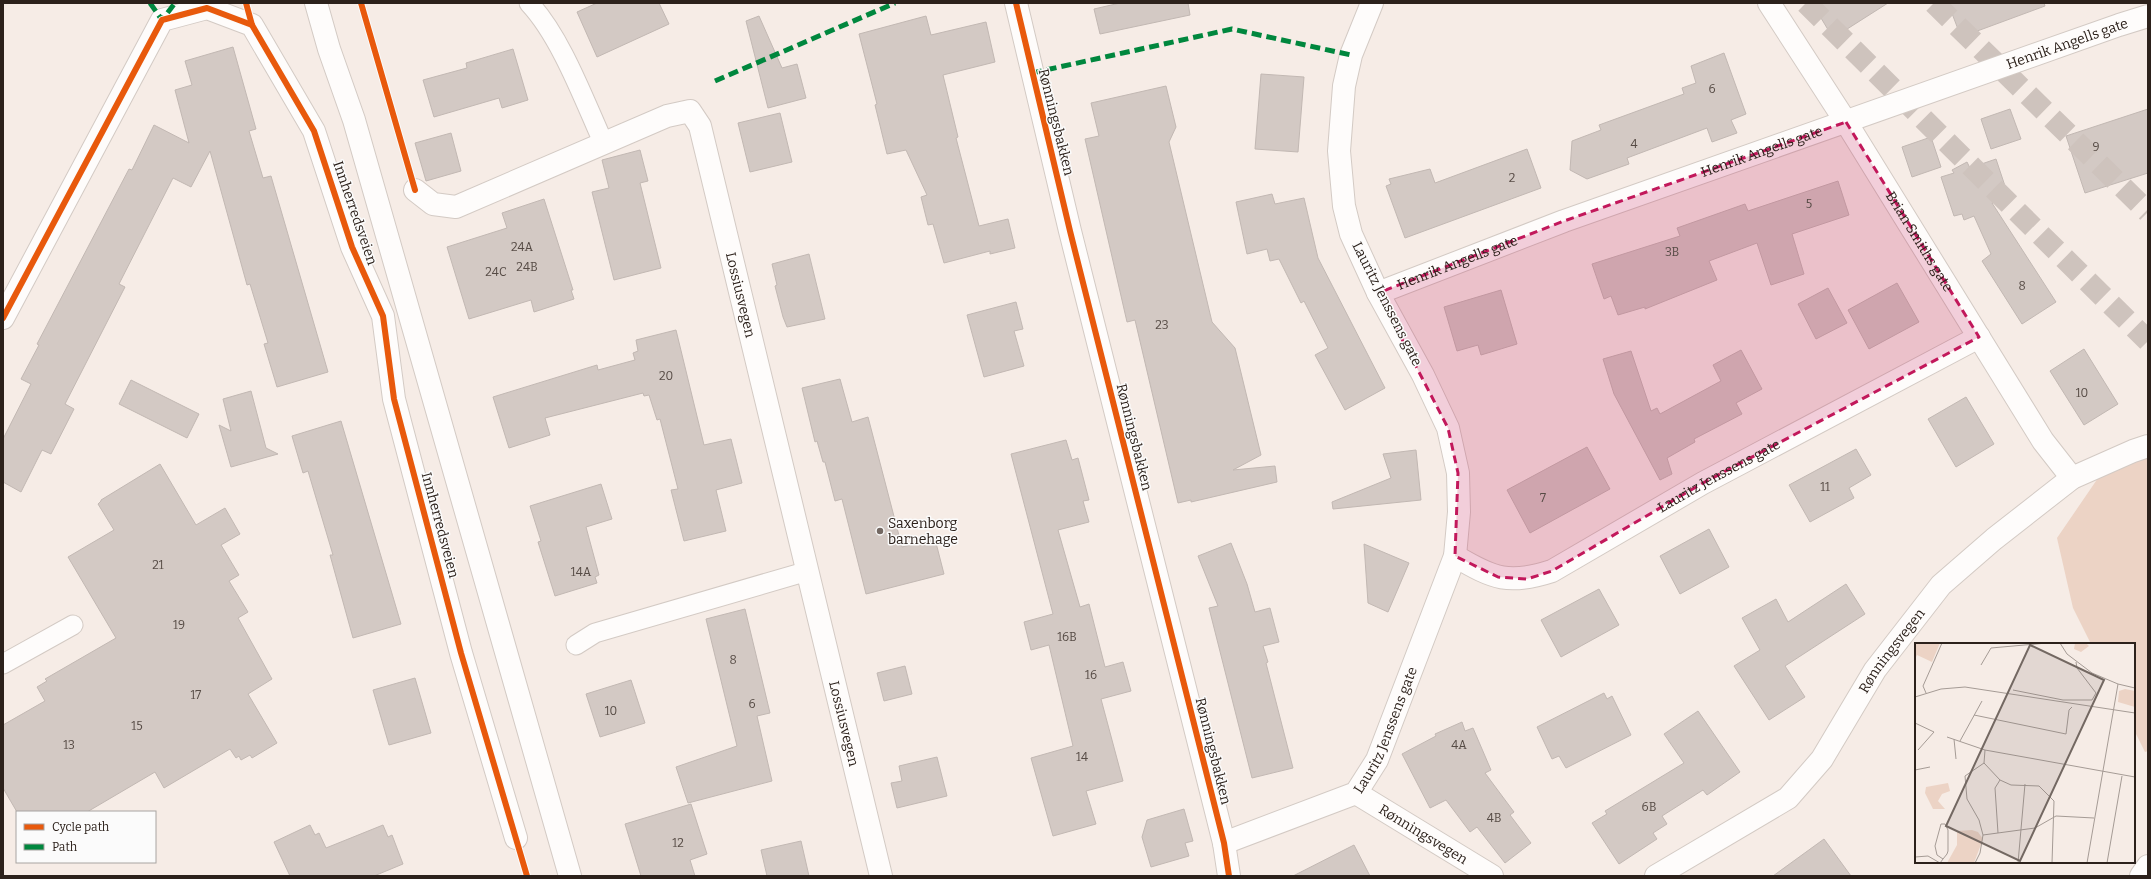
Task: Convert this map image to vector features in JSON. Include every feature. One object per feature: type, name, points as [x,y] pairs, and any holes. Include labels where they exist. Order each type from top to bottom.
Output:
[{"type":"street","name":"Innherredsveien","points":[[316,3],[329,49],[354,120],[570,876]]},
{"type":"street","name":"Rønningsbakken","points":[[1016,3],[1070,231],[1224,843],[1229,876]]},
{"type":"street","name":"Lauritz Jenssens gate","points":[[1224,843],[1356,793],[1377,760],[1456,556],[1459,512],[1458,472],[1448,428],[1423,375],[1378,293],[1351,234],[1344,206],[1339,151],[1344,86],[1351,55],[1372,3]]},
{"type":"street","name":"Brian Smiths gate","points":[[1770,3],[1846,122],[2043,441],[2072,478]]},
{"type":"street","name":"Innherredsveien","points":[[3,318],[162,20],[207,8],[252,25],[314,131],[352,248],[383,316],[394,399],[461,653],[516,838]]},
{"type":"street","name":"Henrik Angells gate","points":[[1378,293],[1564,221],[2148,16]]},
{"type":"street","name":"Lossiusvegen","points":[[415,190],[433,204],[456,206],[667,116],[690,111],[700,126],[881,876]]},
{"type":"street","name":"Lauritz Jenssens gate","points":[[1456,556],[1476,568],[1498,577],[1527,579],[1552,571],[1703,483],[1979,337]]},
{"type":"street","name":"Rønningsvegen","points":[[1656,876],[1788,798],[1822,759],[1875,670],[1941,585],[1994,539],[2072,478],[2133,451],[2148,446]]},
{"type":"street","name":"Rønningsvegen","points":[[1356,793],[1492,876]]},
{"type":"street","points":[[2141,876],[2148,866]]},
{"type":"lane","points":[[529,3],[537,11],[567,61],[604,144]]},
{"type":"lane","points":[[576,645],[595,633],[808,571]]},
{"type":"lane","points":[[3,664],[73,625]]},
{"type":"highlighted area","points":[[1846,122],[1979,337],[1703,483],[1552,571],[1527,579],[1498,577],[1455,556],[1458,473],[1448,428],[1378,293],[1564,221]]},
{"type":"shaded area","points":[[2148,448],[2148,751],[2145,752],[2135,732],[2135,643],[2090,643],[2073,608],[2057,538],[2109,462]]},
{"type":"building","points":[[597,3],[659,3],[669,24],[597,57],[577,12]]},
{"type":"building","points":[[1120,3],[1188,3],[1190,15],[1100,34],[1094,9]]},
{"type":"building","points":[[1812,3],[1888,3],[1833,38]]},
{"type":"building","points":[[1948,3],[2044,3],[2045,6],[1961,37]]},
{"type":"building","points":[[759,16],[782,68],[797,64],[806,98],[768,108],[746,21]]},
{"type":"building","points":[[926,16],[931,35],[986,22],[995,62],[943,75],[958,137],[956,138],[979,226],[1008,219],[1015,248],[990,254],[990,251],[944,263],[933,224],[928,225],[921,197],[927,195],[906,150],[887,154],[875,105],[877,104],[859,34]]},
{"type":"building","points":[[233,47],[256,129],[249,131],[263,178],[271,176],[328,372],[277,387],[264,344],[268,343],[250,284],[247,285],[210,151],[191,187],[173,178],[119,284],[125,287],[65,404],[74,409],[51,454],[42,450],[21,492],[3,482],[3,439],[31,384],[21,379],[39,345],[37,344],[129,169],[132,170],[154,125],[189,143],[175,90],[192,85],[185,61]]},
{"type":"building","points":[[513,49],[528,100],[502,108],[499,98],[434,117],[423,80],[467,68],[466,63]]},
{"type":"building","points":[[1724,53],[1746,114],[1731,120],[1737,133],[1712,142],[1707,128],[1627,158],[1629,164],[1587,179],[1570,170],[1572,141],[1601,130],[1599,125],[1684,94],[1682,88],[1696,83],[1691,66]]},
{"type":"building","points":[[1261,74],[1304,77],[1298,152],[1255,149]]},
{"type":"building","points":[[1166,86],[1176,127],[1169,142],[1212,322],[1235,348],[1261,455],[1233,470],[1275,466],[1277,482],[1191,502],[1191,500],[1178,503],[1135,320],[1127,322],[1085,139],[1099,136],[1091,103]]},
{"type":"building","points":[[2010,109],[2021,139],[1991,149],[1981,119]]},
{"type":"building","points":[[2148,109],[2148,173],[2085,193],[2066,136]]},
{"type":"building","points":[[780,113],[792,162],[750,172],[738,123]]},
{"type":"building","points":[[451,133],[461,171],[426,181],[415,143]]},
{"type":"building","points":[[1931,137],[1941,167],[1912,177],[1902,147]]},
{"type":"building","points":[[1527,149],[1541,188],[1405,238],[1386,186],[1391,184],[1389,179],[1430,169],[1435,183]]},
{"type":"building","points":[[640,150],[648,181],[640,183],[661,268],[614,280],[592,192],[609,188],[602,160]]},
{"type":"building","points":[[1996,159],[2009,198],[1992,203],[2056,302],[2022,324],[1982,261],[1991,254],[1974,216],[1964,220],[1962,214],[1954,216],[1941,177],[1954,173],[1952,170],[1967,162],[1970,168]]},
{"type":"building","points":[[1838,181],[1849,215],[1792,234],[1804,274],[1771,285],[1757,243],[1709,261],[1717,280],[1645,309],[1645,307],[1618,315],[1611,296],[1604,299],[1592,264],[1680,236],[1677,228],[1745,204],[1748,211]]},
{"type":"building","points":[[1272,194],[1275,204],[1304,198],[1318,258],[1385,388],[1345,410],[1315,355],[1328,348],[1304,301],[1301,303],[1279,259],[1270,261],[1267,249],[1247,254],[1236,202]]},
{"type":"building","points":[[544,199],[573,290],[571,290],[574,299],[534,312],[531,300],[469,319],[447,247],[507,228],[502,213]]},
{"type":"building","points":[[809,254],[825,319],[787,327],[775,286],[777,285],[772,264]]},
{"type":"building","points":[[1897,283],[1919,322],[1869,349],[1848,310]]},
{"type":"building","points":[[1828,288],[1847,323],[1816,339],[1798,304]]},
{"type":"building","points":[[1501,290],[1517,344],[1481,355],[1478,345],[1457,351],[1444,307]]},
{"type":"building","points":[[1016,302],[1023,329],[1014,331],[1024,366],[984,377],[967,315]]},
{"type":"building","points":[[676,330],[704,445],[731,439],[742,483],[716,490],[726,531],[684,541],[671,490],[678,489],[660,419],[657,420],[649,395],[644,396],[643,393],[545,418],[550,435],[509,448],[493,397],[597,365],[598,370],[635,360],[633,353],[638,351],[636,340]]},
{"type":"building","points":[[2084,349],[2118,404],[2084,425],[2050,371]]},
{"type":"building","points":[[1741,350],[1762,389],[1736,403],[1742,414],[1694,439],[1695,442],[1667,458],[1672,474],[1660,480],[1614,394],[1603,359],[1631,351],[1651,411],[1657,408],[1660,414],[1721,381],[1713,365]]},
{"type":"building","points":[[840,379],[852,422],[868,417],[902,547],[935,539],[944,574],[866,594],[842,499],[835,501],[825,462],[823,462],[817,441],[815,442],[802,388]]},
{"type":"building","points":[[131,380],[199,414],[187,438],[119,404]]},
{"type":"building","points":[[251,391],[266,448],[278,454],[231,467],[219,425],[231,431],[223,399]]},
{"type":"building","points":[[1966,397],[1994,444],[1956,467],[1928,419]]},
{"type":"building","points":[[341,421],[401,624],[353,638],[330,555],[333,555],[308,471],[303,473],[292,436]]},
{"type":"building","points":[[1066,440],[1072,460],[1078,458],[1089,500],[1083,501],[1089,522],[1058,530],[1080,607],[1089,604],[1105,667],[1123,662],[1131,691],[1101,699],[1123,781],[1086,791],[1096,824],[1053,836],[1031,758],[1073,746],[1049,645],[1031,650],[1024,622],[1053,614],[1011,454]]},
{"type":"building","points":[[1587,447],[1610,489],[1530,533],[1507,490]]},
{"type":"building","points":[[1856,449],[1871,475],[1849,488],[1854,498],[1810,522],[1789,485]]},
{"type":"building","points":[[1416,450],[1421,500],[1333,509],[1332,502],[1391,478],[1383,454]]},
{"type":"building","points":[[160,464],[196,525],[225,508],[240,534],[221,545],[239,575],[229,581],[248,612],[238,618],[272,679],[248,694],[277,743],[252,758],[250,755],[241,760],[239,756],[236,758],[230,749],[164,788],[155,772],[89,811],[16,811],[3,788],[3,725],[45,701],[37,687],[47,681],[45,679],[116,638],[68,557],[114,530],[98,504],[101,500]]},
{"type":"building","points":[[601,484],[612,519],[586,527],[599,575],[595,577],[597,583],[555,596],[538,542],[541,541],[530,506]]},
{"type":"building","points":[[1709,529],[1729,567],[1680,594],[1660,556]]},
{"type":"building","points":[[1231,543],[1247,584],[1255,612],[1270,608],[1279,642],[1263,646],[1293,768],[1252,778],[1209,608],[1218,606],[1198,556]]},
{"type":"building","points":[[1364,544],[1409,563],[1388,612],[1368,603]]},
{"type":"building","points":[[1846,584],[1865,614],[1785,666],[1805,697],[1769,720],[1734,666],[1760,650],[1742,618],[1776,599],[1788,622]]},
{"type":"building","points":[[1599,589],[1619,625],[1561,657],[1541,620]]},
{"type":"building","points":[[745,609],[770,713],[757,716],[772,781],[688,803],[676,767],[737,746],[706,619]]},
{"type":"building","points":[[905,666],[912,694],[884,701],[877,673]]},
{"type":"building","points":[[415,678],[431,733],[389,745],[373,690]]},
{"type":"building","points":[[631,680],[645,723],[600,737],[586,694]]},
{"type":"building","points":[[1604,693],[1607,699],[1612,696],[1631,735],[1566,768],[1559,756],[1552,759],[1537,727]]},
{"type":"building","points":[[1698,711],[1740,772],[1707,795],[1703,790],[1662,816],[1667,824],[1653,833],[1657,839],[1619,864],[1592,823],[1607,814],[1605,811],[1684,763],[1664,734]]},
{"type":"building","points":[[1462,722],[1465,731],[1473,728],[1491,770],[1485,773],[1514,812],[1510,815],[1531,843],[1505,863],[1477,827],[1470,832],[1446,800],[1430,808],[1402,754],[1436,736],[1435,734]]},
{"type":"building","points":[[937,757],[947,796],[897,808],[891,783],[902,781],[899,766]]},
{"type":"building","points":[[691,804],[707,854],[690,860],[695,876],[641,876],[625,824]]},
{"type":"building","points":[[1184,809],[1193,841],[1185,843],[1189,856],[1151,867],[1142,837],[1147,820]]},
{"type":"building","points":[[310,825],[315,835],[319,833],[326,848],[383,825],[388,837],[392,835],[403,864],[374,876],[290,876],[274,842]]},
{"type":"building","points":[[1824,839],[1851,876],[1773,876]]},
{"type":"building","points":[[801,841],[809,876],[767,876],[761,850]]},
{"type":"building","points":[[1354,845],[1370,876],[1293,876]]},
{"type":"tunnel","points":[[1806,3],[2148,341]]},
{"type":"tunnel","points":[[1934,3],[2148,212]]},
{"type":"marked path","points":[[150,3],[162,20],[175,3]]},
{"type":"marked path","points":[[715,81],[895,3]]},
{"type":"marked path","points":[[1032,73],[1232,29],[1351,55]]},
{"type":"cycle path","points":[[246,3],[252,25],[314,131],[352,247],[383,316],[394,399],[461,653],[527,876]]},
{"type":"cycle path","points":[[361,3],[415,190]]},
{"type":"cycle path","points":[[1016,3],[1070,231],[1224,843],[1229,876]]},
{"type":"cycle path","points":[[3,318],[162,20],[207,8],[252,25]]},
{"type":"place","name":"Saxenborg barnehage","points":[[880,531]]}]
